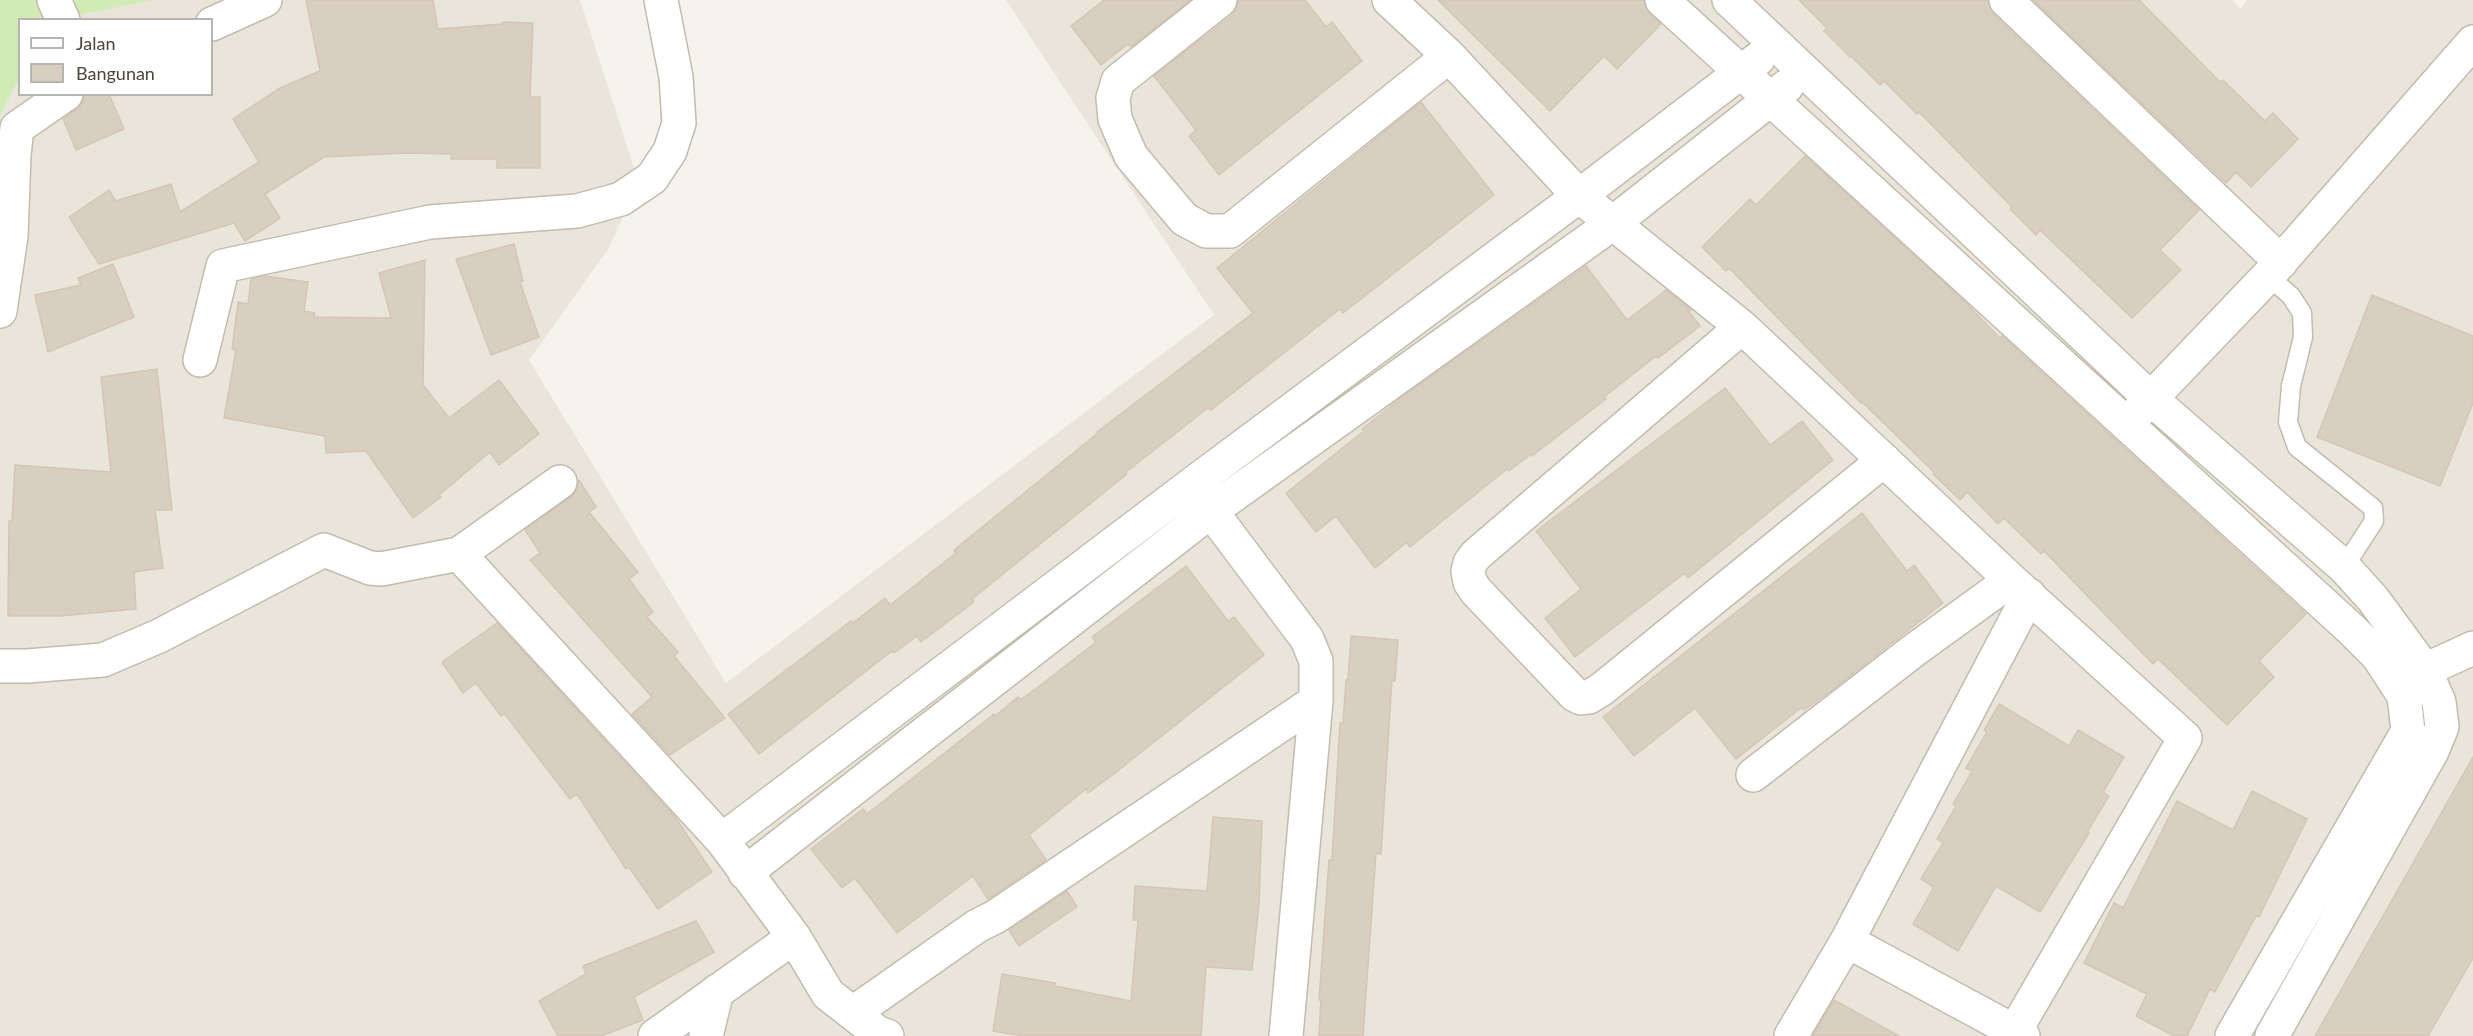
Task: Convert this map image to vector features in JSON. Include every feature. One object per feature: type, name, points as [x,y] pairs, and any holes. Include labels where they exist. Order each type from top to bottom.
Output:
[{"type":"street","points":[[54,0],[62,18]]},
{"type":"street","points":[[213,24],[265,0]]},
{"type":"street","points":[[200,360],[223,266],[430,222],[577,212],[621,199],[652,178],[670,151],[679,123],[676,77],[661,0]]},
{"type":"street","points":[[1220,0],[1118,81],[1113,98],[1115,119],[1131,156],[1184,219],[1206,231],[1230,231],[1449,56]]},
{"type":"street","points":[[1389,0],[1449,56],[1579,196],[1742,327],[2020,588],[2185,738],[2017,1035],[1847,941]]},
{"type":"street","points":[[1662,0],[2358,636],[2378,657],[2404,696],[2408,731],[2232,1036]]},
{"type":"street","points":[[1729,0],[2150,398],[2344,567],[2373,599],[2425,670],[2439,702],[2442,727],[2432,751],[2272,1036]]},
{"type":"street","points":[[2006,0],[2275,269]]},
{"type":"street","points":[[2128,425],[2150,398],[2275,269],[2473,42]]},
{"type":"street","points":[[722,840],[1185,489],[1742,73],[1775,44]]},
{"type":"street","points":[[745,873],[1210,511],[1613,223],[1806,73]]},
{"type":"street","points":[[0,311],[11,236],[17,128],[63,96]]},
{"type":"street","points":[[1742,327],[1470,562],[1468,571],[1470,582],[1476,591],[1575,695],[1581,698],[1589,697],[1602,689],[1884,460]]},
{"type":"street","points":[[0,666],[103,660],[159,636],[324,550],[370,568],[381,569],[396,564],[459,554],[560,482]]},
{"type":"street","points":[[1210,511],[1307,639],[1316,661],[1316,701],[1286,1036]]},
{"type":"street","points":[[459,554],[722,840],[794,937],[828,994],[878,1033],[887,1036]]},
{"type":"street","points":[[1753,775],[1913,651],[2020,588]]},
{"type":"street","points":[[1791,1036],[1847,941],[2020,588]]},
{"type":"street","points":[[2425,670],[2473,648]]},
{"type":"street","points":[[853,1013],[977,926],[1316,701]]},
{"type":"street","points":[[655,1036],[794,937]]},
{"type":"street","points":[[706,1036],[717,992]]},
{"type":"lane","points":[[2275,269],[2302,313],[2303,337],[2291,386],[2288,423],[2297,447],[2373,508],[2374,521],[2344,567]]},
{"type":"shaded area","points":[[155,0],[580,0],[639,183],[608,249],[529,360],[726,683],[1214,315],[1006,0],[2232,0],[2241,9],[2247,0],[2473,0],[2473,1036],[0,1036],[0,116],[18,81],[18,96],[213,96],[213,18],[71,18]]},
{"type":"green space","points":[[0,0],[155,0],[71,18],[18,18],[18,81],[0,116]]},
{"type":"building","points":[[306,0],[433,0],[438,29],[502,24],[503,22],[533,23],[530,97],[540,97],[540,168],[497,168],[497,159],[451,159],[451,154],[406,153],[324,157],[265,194],[280,218],[245,241],[234,223],[99,264],[69,217],[109,190],[116,201],[171,184],[180,212],[259,162],[233,119],[280,88],[320,71]]},
{"type":"building","points":[[1104,0],[1190,0],[1131,47],[1128,44],[1101,65],[1071,26]]},
{"type":"building","points":[[1238,0],[1305,0],[1326,27],[1332,22],[1362,61],[1219,175],[1189,136],[1196,130],[1154,76],[1232,15]]},
{"type":"building","points":[[1438,0],[1644,0],[1649,13],[1661,24],[1617,69],[1604,56],[1550,111]]},
{"type":"building","points":[[1799,0],[1988,0],[1993,14],[2199,210],[2160,250],[2181,270],[2132,318],[2040,230],[2036,235],[2010,209],[2012,207],[1919,112],[1917,114],[1884,81],[1880,85],[1850,57],[1824,31],[1827,28]]},
{"type":"building","points":[[2033,0],[2139,0],[2220,82],[2223,80],[2265,121],[2273,113],[2298,139],[2251,187],[2236,172],[2226,183]]},
{"type":"building","points":[[84,96],[110,96],[124,129],[76,150],[63,119],[83,102]]},
{"type":"building","points":[[1421,102],[1494,195],[1343,313],[1340,309],[1211,410],[1208,408],[1126,472],[1127,474],[972,599],[974,602],[921,642],[917,636],[894,653],[892,651],[759,754],[728,714],[885,598],[890,605],[956,553],[954,550],[1097,432],[1253,313],[1217,268]]},
{"type":"building","points":[[1805,156],[1962,299],[2000,338],[2002,336],[2306,614],[2259,661],[2274,677],[2227,725],[2158,659],[2153,664],[2044,551],[2041,554],[2004,518],[1998,524],[1967,492],[1960,500],[1729,268],[1726,271],[1702,247],[1750,199],[1756,205]]},
{"type":"building","points":[[514,244],[523,281],[520,282],[539,337],[491,355],[456,259]]},
{"type":"building","points":[[425,260],[423,385],[449,418],[499,380],[539,434],[499,465],[490,452],[439,495],[441,497],[413,518],[366,451],[326,453],[325,436],[224,418],[236,350],[232,349],[238,302],[248,304],[251,279],[264,276],[308,282],[304,311],[315,313],[314,317],[391,318],[379,273]]},
{"type":"building","points":[[113,264],[134,317],[48,352],[35,295],[81,285],[78,278]]},
{"type":"building","points":[[1586,266],[1627,320],[1666,290],[1691,310],[1689,312],[1700,326],[1658,358],[1656,356],[1604,397],[1606,399],[1532,456],[1531,454],[1509,471],[1507,469],[1410,547],[1407,542],[1375,568],[1336,516],[1316,532],[1286,493],[1364,431],[1362,429],[1401,398]]},
{"type":"building","points":[[2372,295],[2473,336],[2473,403],[2440,486],[2317,437]]},
{"type":"building","points":[[157,369],[172,510],[155,510],[163,568],[134,572],[136,609],[60,616],[8,616],[9,521],[12,521],[15,465],[111,472],[101,377]]},
{"type":"building","points":[[1725,388],[1770,445],[1802,421],[1833,460],[1688,578],[1685,573],[1575,657],[1545,618],[1581,589],[1536,531]]},
{"type":"building","points":[[579,480],[596,507],[589,512],[638,572],[629,579],[653,612],[647,617],[678,652],[674,656],[725,718],[670,755],[632,714],[652,697],[530,560],[540,553],[525,530],[571,497],[577,489]]},
{"type":"building","points":[[1862,513],[1907,571],[1914,565],[1943,603],[1828,693],[1804,710],[1802,707],[1736,759],[1695,708],[1634,756],[1603,717]]},
{"type":"building","points":[[1186,566],[1228,621],[1234,617],[1264,655],[1115,773],[1088,793],[1086,789],[1029,835],[1046,860],[988,899],[973,876],[897,933],[855,878],[842,888],[811,849],[863,809],[867,814],[994,714],[995,716],[1018,697],[1020,700],[1042,684],[1096,642],[1092,637]]},
{"type":"building","points":[[497,623],[675,817],[712,872],[658,909],[629,867],[626,869],[577,794],[570,799],[504,713],[501,716],[476,683],[463,693],[442,662]]},
{"type":"building","points":[[1351,636],[1398,640],[1395,681],[1392,680],[1381,854],[1376,853],[1363,1036],[1319,1036],[1321,1000],[1319,1000],[1329,860],[1332,860],[1340,723],[1343,723]]},
{"type":"building","points":[[1999,704],[2069,746],[2078,730],[2124,757],[2103,792],[2109,796],[2087,832],[2089,833],[2040,912],[1996,886],[1958,951],[1913,924],[1934,887],[1921,879],[1943,843],[1937,839],[1956,806],[1953,804],[1972,771],[1966,768],[1987,732],[1984,730]]},
{"type":"building","points":[[2473,757],[2473,958],[2428,1036],[2315,1036]]},
{"type":"building","points":[[2252,791],[2307,819],[2259,917],[2256,916],[2215,992],[2210,989],[2187,1036],[2174,1036],[2136,1016],[2147,994],[2084,963],[2114,903],[2123,908],[2177,801],[2233,830]]},
{"type":"building","points":[[1213,817],[1262,821],[1259,904],[1252,970],[1206,967],[1201,1036],[1022,1036],[993,1031],[1002,974],[1055,983],[1055,986],[1131,1001],[1138,920],[1133,920],[1135,886],[1207,891]]},
{"type":"building","points":[[1067,891],[1077,907],[1019,946],[1009,930]]},
{"type":"building","points":[[696,921],[714,952],[634,997],[643,1020],[601,1036],[558,1036],[539,1001],[586,974],[583,966]]},
{"type":"building","points":[[1834,1000],[1899,1036],[1813,1036]]}]
